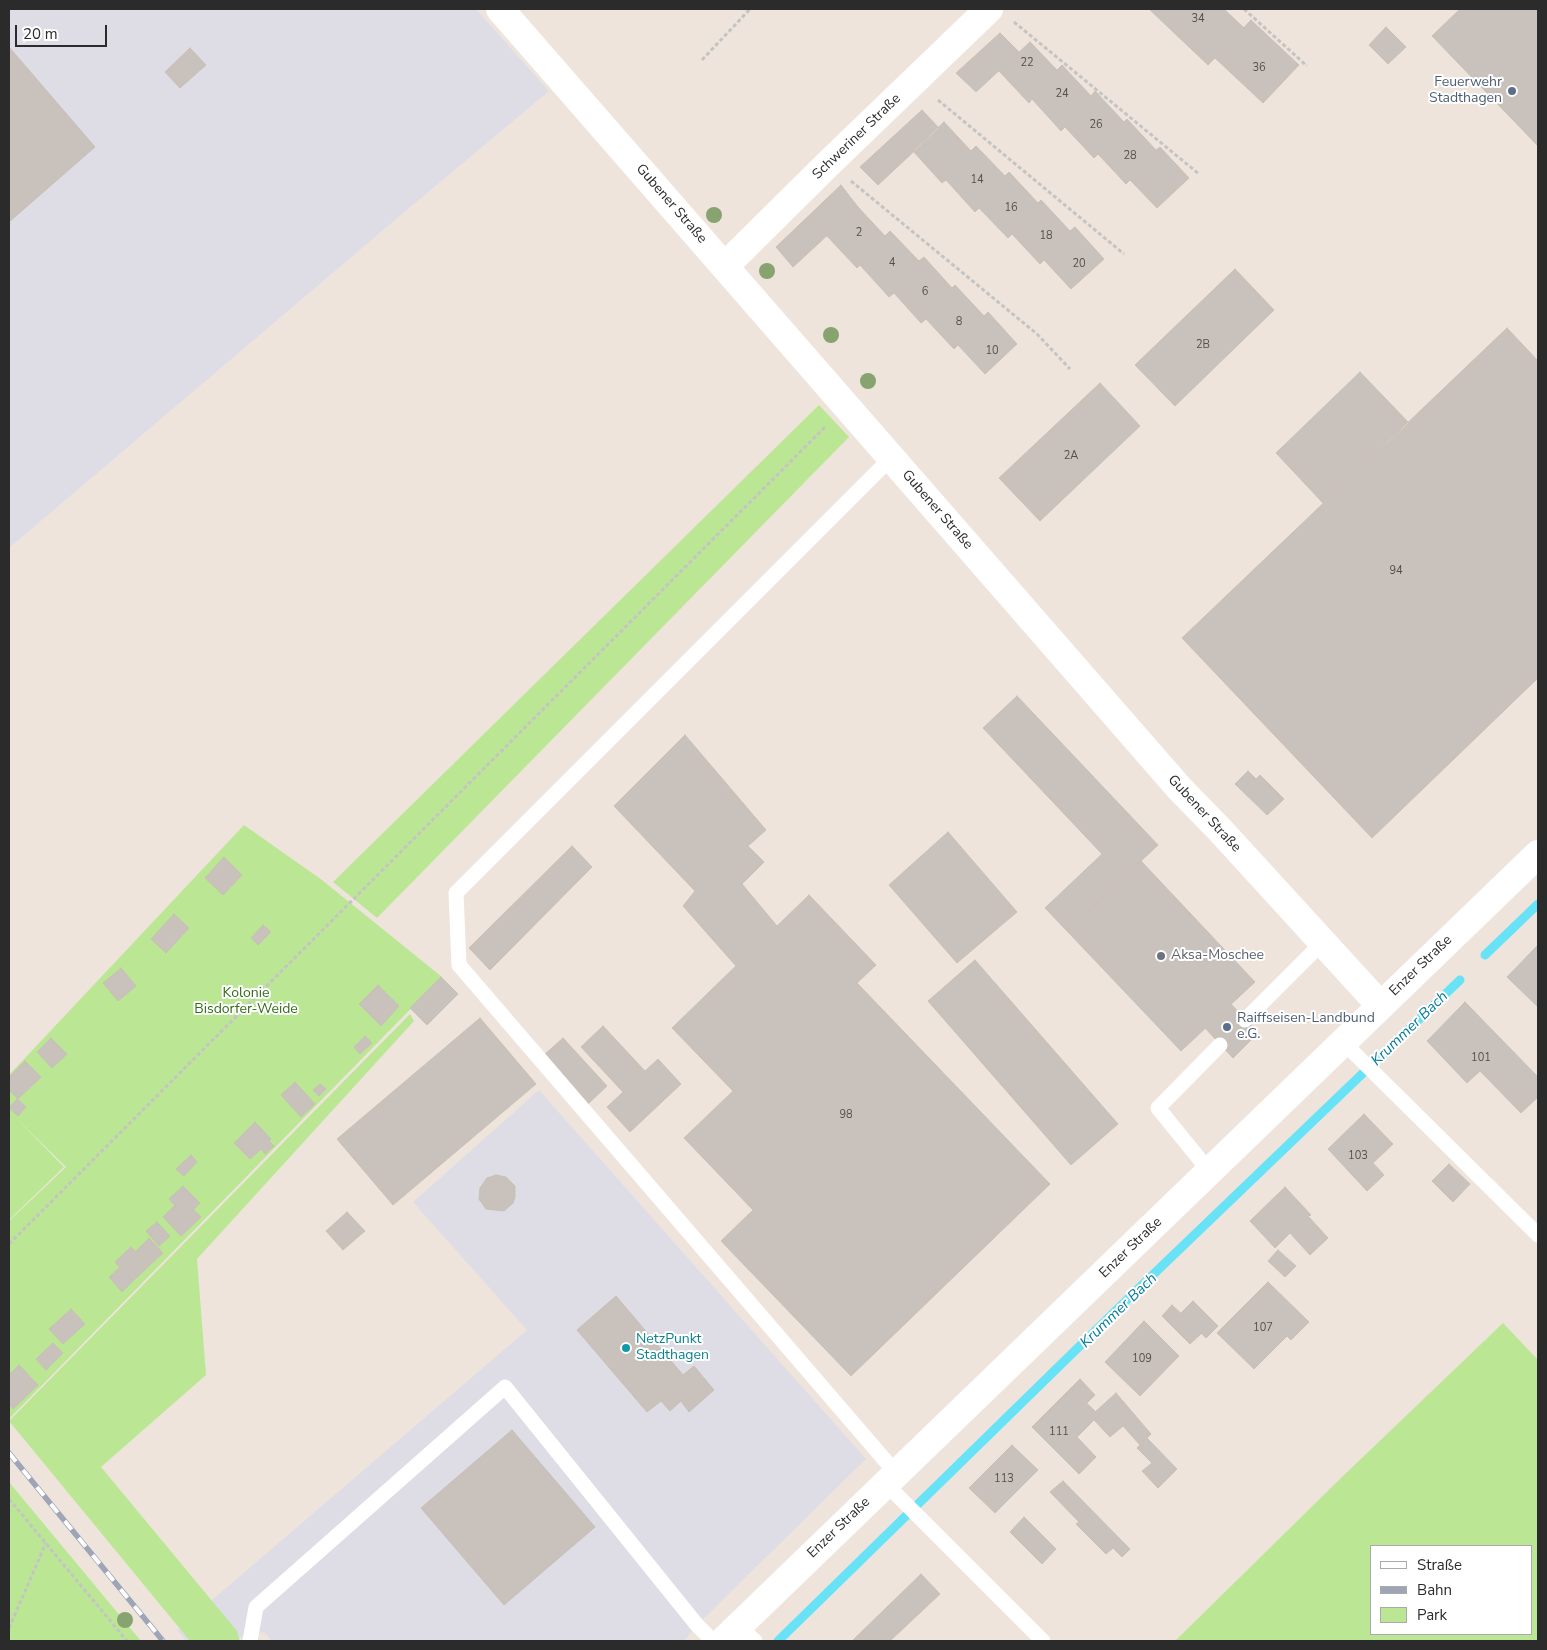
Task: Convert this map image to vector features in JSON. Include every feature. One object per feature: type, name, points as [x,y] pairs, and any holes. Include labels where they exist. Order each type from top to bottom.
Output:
[{"type":"street","name":"Gubener Straße","points":[[500,9],[1180,789],[1220,830],[1380,1006]]},
{"type":"street","name":"Schweriner Straße","points":[[725,266],[989,9]]},
{"type":"street","name":"Enzer Straße","points":[[739,1636],[895,1486],[1210,1172],[1538,854]]},
{"type":"lane","points":[[892,457],[456,893],[459,965],[895,1486],[917,1516],[1044,1641]]},
{"type":"lane","points":[[1245,1020],[1322,943]]},
{"type":"lane","points":[[1343,1042],[1538,1235]]},
{"type":"lane","points":[[1210,1172],[1158,1108],[1220,1045]]},
{"type":"lane","points":[[250,1641],[256,1607],[505,1387],[697,1625],[713,1641]]},
{"type":"path","points":[[702,60],[750,9]]},
{"type":"path","points":[[1244,9],[1308,66]]},
{"type":"path","points":[[1014,21],[1199,174]]},
{"type":"path","points":[[915,80],[1124,254]]},
{"type":"path","points":[[829,163],[1037,334],[1070,369]]},
{"type":"path","points":[[9,1244],[847,406]]},
{"type":"path","points":[[9,1499],[127,1641]]},
{"type":"path","points":[[9,1628],[46,1544]]},
{"type":"shaded area","points":[[9,9],[476,9],[549,91],[9,548]]},
{"type":"shaded area","points":[[539,1090],[866,1459],[697,1625],[684,1641],[272,1641],[264,1632],[239,1637],[235,1641],[186,1641],[177,1630],[527,1330],[413,1202]]},
{"type":"green space","points":[[819,405],[849,437],[377,918],[333,882]]},
{"type":"green space","name":"Kolonie Bisdorfer-Weide","points":[[244,825],[322,880],[442,977],[9,1419],[9,1221],[66,1167],[17,1119],[64,1167],[9,1220],[9,1075]]},
{"type":"green space","points":[[410,1014],[414,1021],[197,1259],[206,1375],[101,1467],[237,1631],[240,1641],[190,1641],[9,1421]]},
{"type":"green space","points":[[1503,1323],[1538,1360],[1538,1641],[1175,1641],[1342,1477]]},
{"type":"green space","points":[[9,1482],[141,1641],[9,1641]]},
{"type":"building","points":[[1149,9],[1224,9],[1244,28],[1208,65]]},
{"type":"building","name":"Feuerwehr Stadthagen","points":[[1460,9],[1538,9],[1538,146],[1432,36]]},
{"type":"building","points":[[1251,20],[1299,65],[1263,103],[1215,58]]},
{"type":"building","points":[[1386,27],[1406,47],[1388,64],[1369,45]]},
{"type":"building","points":[[1000,33],[1019,52],[976,92],[956,73]]},
{"type":"building","points":[[1030,42],[1057,70],[1062,65],[1091,96],[1095,91],[1124,122],[1127,119],[1156,150],[1160,147],[1189,178],[1157,208],[1130,180],[1126,184],[1098,154],[1094,158],[1065,127],[1061,131],[1032,99],[1029,103],[999,71]]},
{"type":"building","points":[[9,47],[95,147],[9,222]]},
{"type":"building","points":[[190,48],[206,65],[180,88],[165,72]]},
{"type":"building","points":[[922,110],[939,128],[878,185],[860,167]]},
{"type":"building","points":[[944,122],[971,151],[976,146],[1005,176],[1009,172],[1038,203],[1041,200],[1070,231],[1075,227],[1104,259],[1071,289],[1044,260],[1040,264],[1012,234],[1008,238],[979,208],[975,212],[946,180],[942,183],[913,151]]},
{"type":"building","points":[[841,185],[858,207],[793,267],[776,247]]},
{"type":"building","points":[[858,207],[885,236],[890,231],[919,261],[924,257],[952,288],[955,285],[984,316],[988,312],[1017,344],[985,374],[958,345],[954,349],[926,319],[921,323],[894,293],[889,297],[860,265],[857,268],[827,236]]},
{"type":"building","points":[[1235,269],[1274,310],[1175,406],[1135,365]]},
{"type":"building","points":[[1507,328],[1538,361],[1538,678],[1372,838],[1182,638]]},
{"type":"building","points":[[1360,372],[1409,423],[1323,503],[1276,453]]},
{"type":"building","points":[[1100,383],[1140,426],[1040,521],[999,478]]},
{"type":"building","points":[[1017,696],[1158,845],[1067,931],[1045,908],[1102,854],[983,728]]},
{"type":"building","points":[[685,735],[766,830],[748,846],[764,862],[742,884],[777,926],[736,966],[683,906],[695,891],[614,806]]},
{"type":"building","points":[[1248,771],[1256,779],[1260,775],[1284,799],[1267,815],[1235,784]]},
{"type":"building","points":[[948,832],[1017,912],[957,963],[889,885]]},
{"type":"building","points":[[572,846],[592,867],[490,970],[469,948]]},
{"type":"building","points":[[224,857],[242,875],[223,895],[205,878]]},
{"type":"building","name":"Aksa-Moschee","points":[[1141,861],[1255,982],[1181,1051],[1067,931]]},
{"type":"building","points":[[809,895],[876,965],[857,983],[1050,1184],[851,1376],[721,1241],[753,1210],[684,1138],[733,1091],[672,1028]]},
{"type":"building","points":[[174,914],[189,928],[166,953],[151,939]]},
{"type":"building","points":[[263,925],[271,932],[258,945],[251,938]]},
{"type":"building","points":[[1538,945],[1538,1007],[1507,977]]},
{"type":"building","points":[[975,960],[1118,1124],[1071,1165],[928,1001]]},
{"type":"building","points":[[121,968],[136,986],[118,1001],[103,983]]},
{"type":"building","points":[[441,977],[458,994],[427,1025],[410,1008]]},
{"type":"building","points":[[378,985],[399,1006],[381,1026],[359,1004]]},
{"type":"building","points":[[1465,1002],[1538,1077],[1538,1097],[1521,1113],[1480,1071],[1467,1083],[1427,1041]]},
{"type":"building","points":[[1231,1004],[1258,1033],[1233,1058],[1205,1028]]},
{"type":"building","points":[[480,1018],[536,1084],[393,1205],[337,1139]]},
{"type":"building","points":[[603,1026],[645,1071],[658,1059],[681,1084],[630,1132],[607,1107],[623,1092],[581,1047]]},
{"type":"building","points":[[365,1036],[372,1043],[360,1054],[354,1047]]},
{"type":"building","points":[[51,1038],[67,1054],[52,1068],[37,1052]]},
{"type":"building","points":[[563,1038],[607,1086],[588,1104],[544,1055]]},
{"type":"building","points":[[25,1061],[41,1077],[18,1099],[9,1090],[9,1077]]},
{"type":"building","points":[[295,1082],[315,1104],[301,1117],[281,1095]]},
{"type":"building","points":[[320,1084],[326,1089],[319,1096],[313,1090]]},
{"type":"building","points":[[17,1099],[26,1107],[18,1116],[9,1108]]},
{"type":"building","points":[[1364,1114],[1393,1144],[1373,1163],[1384,1175],[1367,1191],[1328,1149]]},
{"type":"building","points":[[255,1122],[271,1139],[269,1141],[274,1146],[265,1154],[261,1149],[250,1159],[234,1143]]},
{"type":"building","points":[[191,1155],[197,1162],[184,1176],[176,1169]]},
{"type":"building","points":[[1449,1164],[1470,1184],[1453,1202],[1432,1181]]},
{"type":"building","points":[[496,1175],[506,1177],[515,1186],[513,1203],[504,1211],[486,1209],[479,1199],[480,1188],[487,1178]]},
{"type":"building","points":[[183,1186],[200,1203],[186,1217],[169,1199]]},
{"type":"building","points":[[1285,1187],[1311,1215],[1308,1216],[1328,1238],[1310,1255],[1290,1233],[1275,1248],[1250,1221]]},
{"type":"building","points":[[175,1205],[186,1217],[194,1210],[201,1217],[181,1236],[163,1217]]},
{"type":"building","points":[[347,1212],[365,1231],[343,1250],[326,1231]]},
{"type":"building","points":[[157,1222],[170,1236],[159,1246],[146,1231]]},
{"type":"building","points":[[149,1238],[163,1253],[149,1266],[136,1251]]},
{"type":"building","points":[[131,1247],[149,1266],[133,1281],[115,1262]]},
{"type":"building","points":[[1278,1250],[1296,1266],[1285,1277],[1268,1261]]},
{"type":"building","points":[[120,1267],[133,1281],[122,1292],[109,1277]]},
{"type":"building","points":[[1268,1282],[1309,1322],[1291,1340],[1287,1336],[1254,1369],[1217,1333]]},
{"type":"building","name":"NetzPunkt Stadthagen","points":[[616,1296],[683,1375],[694,1366],[714,1390],[689,1412],[681,1401],[670,1411],[661,1401],[647,1412],[577,1330]]},
{"type":"building","points":[[1193,1301],[1218,1326],[1206,1338],[1181,1313]]},
{"type":"building","points":[[1172,1305],[1202,1333],[1190,1344],[1162,1316]]},
{"type":"building","points":[[71,1309],[85,1324],[63,1344],[49,1329]]},
{"type":"building","points":[[1144,1321],[1179,1356],[1140,1396],[1105,1362]]},
{"type":"building","points":[[53,1343],[63,1353],[46,1370],[36,1359]]},
{"type":"building","points":[[19,1365],[38,1385],[13,1409],[9,1404],[9,1375]]},
{"type":"building","points":[[1080,1379],[1095,1395],[1087,1403],[1071,1388]]},
{"type":"building","points":[[1071,1388],[1099,1415],[1077,1437],[1096,1457],[1079,1474],[1032,1427]]},
{"type":"building","points":[[1116,1393],[1151,1434],[1147,1438],[1177,1469],[1158,1488],[1142,1471],[1152,1463],[1137,1448],[1140,1445],[1123,1426],[1110,1437],[1094,1420],[1099,1415],[1095,1412]]},
{"type":"building","points":[[512,1430],[595,1527],[504,1605],[421,1508]]},
{"type":"building","points":[[1012,1445],[1038,1470],[995,1513],[969,1488]]},
{"type":"building","points":[[1063,1481],[1130,1549],[1122,1557],[1113,1548],[1106,1554],[1076,1524],[1079,1522],[1050,1492]]},
{"type":"building","points":[[1024,1517],[1056,1549],[1042,1564],[1010,1532]]},
{"type":"building","points":[[921,1574],[940,1594],[890,1641],[852,1641]]},
{"type":"waterway","name":"Krummer Bach","points":[[1485,955],[1538,904]]},
{"type":"waterway","name":"Krummer Bach","points":[[778,1641],[1137,1290],[1460,980]]},
{"type":"railway","points":[[9,1453],[163,1641]]},
{"type":"place","name":"Feuerwehr Stadthagen","points":[[1512,91]]},
{"type":"place","name":"Aksa-Moschee","points":[[1161,956]]},
{"type":"place","name":"Raiffseisen-Landbund e.G.","points":[[1227,1027]]},
{"type":"place","name":"NetzPunkt Stadthagen","points":[[626,1348]]}]
